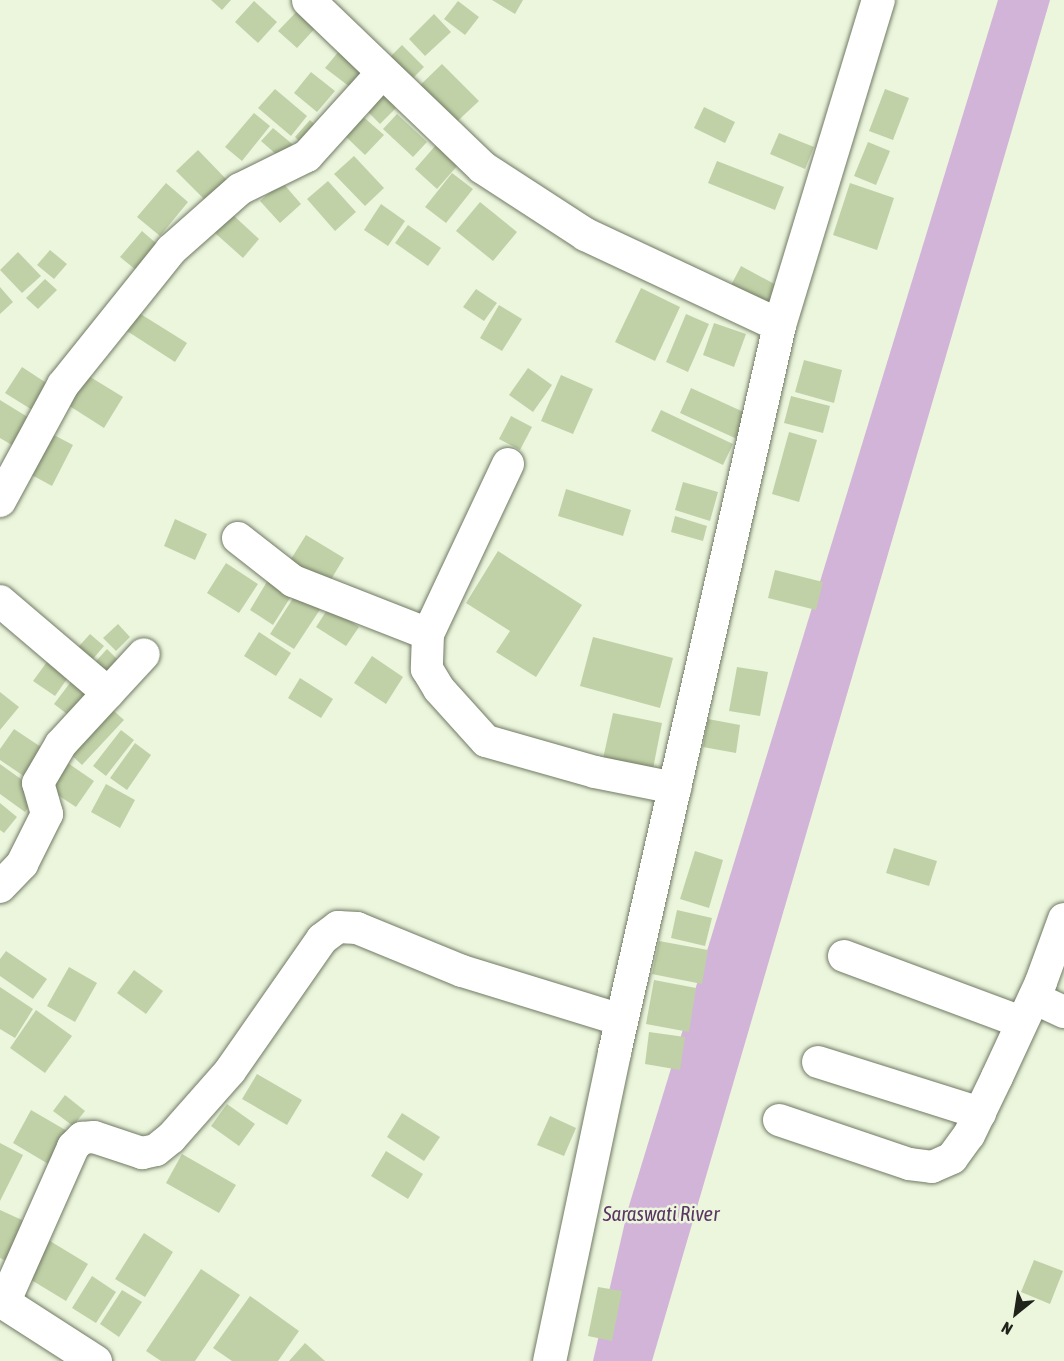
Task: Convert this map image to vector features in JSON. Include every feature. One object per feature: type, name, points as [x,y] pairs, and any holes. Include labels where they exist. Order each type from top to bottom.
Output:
[{"type":"main road","points":[[549,1361],[621,1020],[779,325],[878,0]]},
{"type":"main road","points":[[319,4],[383,72],[482,167],[585,234],[779,325]]},
{"type":"main road","points":[[2,1301],[95,1361]]},
{"type":"street","points":[[0,501],[63,385],[171,250],[240,189],[307,156],[383,72]]},
{"type":"street","points":[[508,464],[428,634],[427,669],[439,689],[486,741],[595,772],[675,788]]},
{"type":"street","points":[[238,538],[293,581],[428,634]]},
{"type":"street","points":[[0,601],[108,693]]},
{"type":"street","points":[[0,887],[22,864],[47,814],[38,783],[61,744],[144,654]]},
{"type":"street","points":[[779,1120],[909,1164],[932,1167],[952,1158],[980,1113],[1027,1010],[1064,919]]},
{"type":"street","points":[[2,1301],[74,1147],[82,1138],[94,1137],[142,1153],[156,1150],[171,1138],[230,1071],[322,939],[338,927],[357,928],[462,971],[621,1020]]},
{"type":"street","points":[[844,956],[1027,1010],[1064,1012]]},
{"type":"street","points":[[818,1062],[980,1113]]},
{"type":"water","name":"Saraswati River","points":[[998,0],[1050,0],[652,1361],[593,1361],[628,1209]]},
{"type":"building","points":[[211,0],[231,0],[222,10]]},
{"type":"building","points":[[492,0],[523,0],[515,14]]},
{"type":"building","points":[[254,1],[277,22],[258,43],[235,22]]},
{"type":"building","points":[[458,1],[479,17],[465,35],[444,19]]},
{"type":"building","points":[[301,7],[319,24],[297,48],[278,31]]},
{"type":"building","points":[[434,14],[451,32],[425,56],[409,39]]},
{"type":"building","points":[[344,45],[372,67],[354,90],[325,68]]},
{"type":"building","points":[[402,45],[424,67],[407,84],[385,62]]},
{"type":"building","points":[[442,64],[479,101],[449,129],[413,92]]},
{"type":"building","points":[[311,72],[335,91],[317,112],[294,93]]},
{"type":"building","points":[[275,89],[307,116],[291,136],[258,108]]},
{"type":"building","points":[[885,89],[909,98],[893,140],[869,131]]},
{"type":"building","points":[[381,92],[396,108],[380,124],[365,109]]},
{"type":"building","points":[[704,107],[735,122],[725,143],[694,128]]},
{"type":"building","points":[[254,113],[270,126],[242,161],[225,147]]},
{"type":"building","points":[[360,114],[384,135],[365,155],[342,133]]},
{"type":"building","points":[[397,114],[427,142],[413,157],[383,129]]},
{"type":"building","points":[[310,120],[325,134],[310,151],[295,137]]},
{"type":"building","points":[[273,128],[297,148],[285,162],[261,141]]},
{"type":"building","points":[[779,133],[814,147],[805,169],[770,154]]},
{"type":"building","points":[[868,142],[890,151],[876,185],[854,176]]},
{"type":"building","points":[[436,145],[458,165],[437,189],[415,169]]},
{"type":"building","points":[[198,150],[227,180],[206,201],[176,171]]},
{"type":"building","points":[[354,156],[384,188],[365,206],[334,174]]},
{"type":"building","points":[[717,161],[784,187],[775,210],[708,183]]},
{"type":"building","points":[[452,173],[473,189],[446,223],[425,207]]},
{"type":"building","points":[[328,181],[356,212],[335,231],[307,199]]},
{"type":"building","points":[[282,182],[301,204],[280,223],[260,201]]},
{"type":"building","points":[[166,183],[188,202],[160,236],[137,217]]},
{"type":"building","points":[[850,183],[894,198],[877,250],[833,235]]},
{"type":"building","points":[[480,202],[517,232],[493,261],[456,231]]},
{"type":"building","points":[[381,204],[405,221],[388,246],[364,230]]},
{"type":"building","points":[[232,214],[259,239],[243,258],[215,233]]},
{"type":"building","points":[[408,225],[441,248],[428,266],[395,243]]},
{"type":"building","points":[[142,231],[157,244],[136,270],[120,257]]},
{"type":"building","points":[[50,250],[67,264],[54,279],[37,265]]},
{"type":"building","points":[[18,252],[41,276],[22,293],[0,270]]},
{"type":"building","points":[[741,266],[778,286],[765,312],[727,293]]},
{"type":"building","points":[[45,279],[57,290],[38,309],[26,298]]},
{"type":"building","points":[[0,287],[13,302],[0,314]]},
{"type":"building","points":[[641,288],[680,307],[655,361],[615,342]]},
{"type":"building","points":[[476,289],[497,303],[484,321],[463,307]]},
{"type":"building","points":[[499,305],[522,319],[502,351],[480,338]]},
{"type":"building","points":[[139,313],[187,343],[175,362],[127,331]]},
{"type":"building","points":[[686,314],[709,324],[688,372],[666,362]]},
{"type":"building","points":[[714,323],[746,334],[734,367],[703,355]]},
{"type":"building","points":[[804,360],[842,370],[834,403],[795,392]]},
{"type":"building","points":[[22,367],[54,388],[37,413],[5,393]]},
{"type":"building","points":[[528,368],[552,385],[533,412],[509,395]]},
{"type":"building","points":[[87,375],[123,397],[104,428],[68,405]]},
{"type":"building","points":[[561,375],[593,389],[573,434],[541,421]]},
{"type":"building","points":[[691,388],[748,414],[737,439],[680,413]]},
{"type":"building","points":[[791,396],[830,406],[823,433],[784,423]]},
{"type":"building","points":[[0,400],[39,424],[22,451],[0,438]]},
{"type":"building","points":[[661,410],[733,444],[723,465],[651,431]]},
{"type":"building","points":[[511,416],[532,427],[520,450],[499,439]]},
{"type":"building","points":[[789,432],[817,440],[799,502],[772,494]]},
{"type":"building","points":[[52,434],[73,445],[52,486],[30,474]]},
{"type":"building","points":[[683,482],[718,492],[710,521],[675,510]]},
{"type":"building","points":[[566,489],[631,510],[623,536],[558,516]]},
{"type":"building","points":[[675,516],[707,526],[703,541],[671,532]]},
{"type":"building","points":[[175,519],[207,534],[195,560],[164,546]]},
{"type":"building","points":[[306,535],[344,558],[324,591],[286,567]]},
{"type":"building","points":[[498,551],[582,605],[536,677],[496,652],[510,631],[466,603]]},
{"type":"building","points":[[226,563],[258,584],[239,613],[207,593]]},
{"type":"building","points":[[775,570],[823,582],[816,610],[768,598]]},
{"type":"building","points":[[271,575],[295,590],[273,625],[250,610]]},
{"type":"building","points":[[299,589],[323,605],[294,649],[270,634]]},
{"type":"building","points":[[329,607],[359,627],[346,646],[316,627]]},
{"type":"building","points":[[118,624],[130,637],[116,651],[103,638]]},
{"type":"building","points":[[259,632],[291,653],[276,676],[244,656]]},
{"type":"building","points":[[90,634],[104,646],[86,667],[72,654]]},
{"type":"building","points":[[593,637],[673,658],[660,708],[580,686]]},
{"type":"building","points":[[107,649],[122,664],[103,685],[88,670]]},
{"type":"building","points":[[52,655],[74,669],[55,696],[33,681]]},
{"type":"building","points":[[372,656],[403,677],[386,704],[354,683]]},
{"type":"building","points":[[737,667],[768,672],[760,716],[729,711]]},
{"type":"building","points":[[76,675],[98,692],[76,721],[54,704]]},
{"type":"building","points":[[300,678],[333,699],[321,718],[288,698]]},
{"type":"building","points":[[0,692],[19,707],[0,730]]},
{"type":"building","points":[[104,702],[124,720],[82,765],[63,747]]},
{"type":"building","points":[[613,713],[662,723],[651,779],[601,768]]},
{"type":"building","points":[[708,719],[740,725],[736,753],[703,747]]},
{"type":"building","points":[[14,729],[53,755],[34,783],[0,760],[0,749]]},
{"type":"building","points":[[121,730],[134,740],[106,776],[93,766]]},
{"type":"building","points":[[135,743],[151,755],[127,790],[110,778]]},
{"type":"building","points":[[59,757],[94,781],[76,807],[41,784]]},
{"type":"building","points":[[0,764],[39,792],[25,812],[0,794]]},
{"type":"building","points":[[106,784],[135,800],[120,828],[91,812]]},
{"type":"building","points":[[0,803],[17,817],[4,833],[0,830]]},
{"type":"building","points":[[894,848],[937,861],[929,886],[886,873]]},
{"type":"building","points":[[695,851],[723,860],[709,908],[680,899]]},
{"type":"building","points":[[677,910],[712,918],[705,946],[671,938]]},
{"type":"building","points":[[659,941],[708,950],[702,984],[652,974]]},
{"type":"building","points":[[6,951],[47,979],[33,999],[0,976],[0,959]]},
{"type":"building","points":[[69,967],[97,983],[75,1022],[47,1006]]},
{"type":"building","points":[[134,970],[163,991],[146,1014],[117,993]]},
{"type":"building","points":[[654,980],[696,988],[689,1032],[646,1024]]},
{"type":"building","points":[[0,987],[33,1009],[15,1038],[0,1029]]},
{"type":"building","points":[[36,1010],[72,1036],[45,1073],[10,1048]]},
{"type":"building","points":[[649,1032],[685,1037],[680,1070],[645,1064]]},
{"type":"building","points":[[257,1074],[302,1100],[287,1125],[242,1099]]},
{"type":"building","points":[[65,1095],[85,1111],[73,1126],[53,1111]]},
{"type":"building","points":[[227,1104],[255,1124],[239,1146],[211,1126]]},
{"type":"building","points":[[31,1110],[74,1135],[55,1168],[13,1143]]},
{"type":"building","points":[[402,1113],[440,1137],[424,1161],[387,1137]]},
{"type":"building","points":[[550,1116],[576,1128],[564,1156],[537,1145]]},
{"type":"building","points":[[0,1143],[23,1155],[0,1201]]},
{"type":"building","points":[[386,1151],[423,1174],[408,1199],[371,1176]]},
{"type":"building","points":[[182,1154],[236,1185],[219,1213],[166,1183]]},
{"type":"building","points":[[0,1210],[33,1225],[15,1265],[0,1258]]},
{"type":"building","points":[[144,1233],[173,1252],[145,1297],[115,1279]]},
{"type":"building","points":[[50,1241],[88,1264],[66,1301],[28,1278]]},
{"type":"building","points":[[1034,1260],[1063,1271],[1050,1304],[1021,1292]]},
{"type":"building","points":[[201,1269],[240,1295],[195,1361],[161,1361],[146,1351]]},
{"type":"building","points":[[92,1276],[116,1292],[96,1323],[72,1308]]},
{"type":"building","points":[[598,1287],[622,1291],[612,1341],[588,1336]]},
{"type":"building","points":[[122,1290],[142,1302],[119,1337],[100,1324]]},
{"type":"building","points":[[250,1296],[299,1331],[278,1361],[232,1361],[213,1348]]},
{"type":"building","points":[[305,1343],[325,1361],[289,1361]]}]
